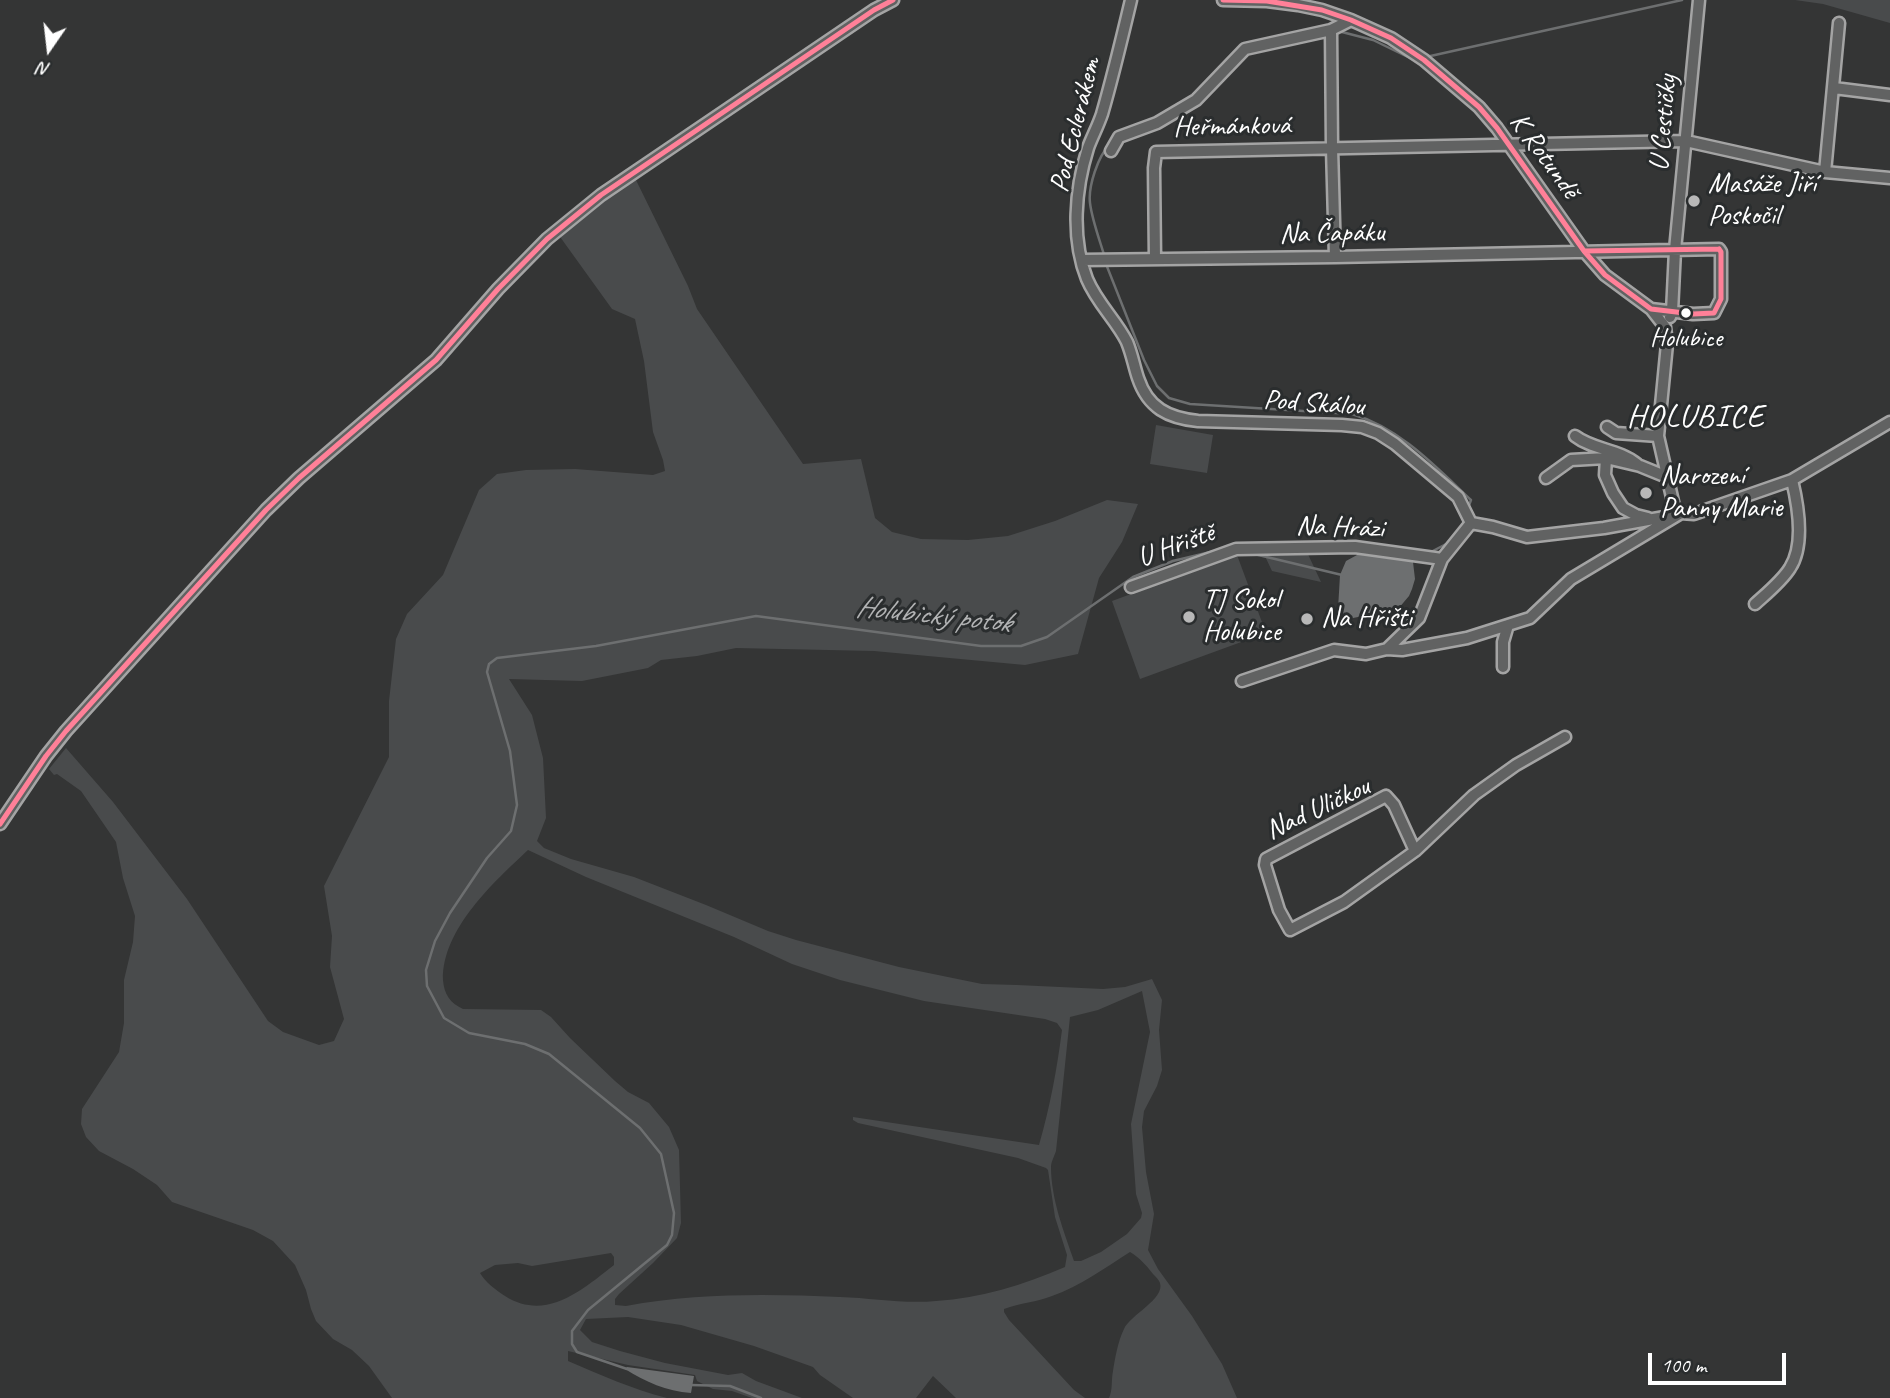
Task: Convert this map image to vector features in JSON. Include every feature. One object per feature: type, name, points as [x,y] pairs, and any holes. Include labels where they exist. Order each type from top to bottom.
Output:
[{"type":"street","points":[[0,824],[66,730],[266,510],[299,478],[436,360],[498,289],[547,239],[601,195],[874,10],[893,0]]},
{"type":"street","name":"Pod Eclerákem","points":[[1130,0],[1101,116],[1088,149],[1080,187],[1077,243],[1087,279],[1126,341],[1145,394],[1167,415],[1198,421]]},
{"type":"street","name":"K Rotundě","points":[[1223,0],[1298,5],[1351,20],[1391,38],[1424,60],[1479,107],[1584,251],[1605,275],[1651,309],[1665,327]]},
{"type":"street","name":"U Cestičky","points":[[1672,312],[1675,250],[1699,0]]},
{"type":"street","points":[[1111,151],[1119,137],[1157,123],[1196,100],[1245,49],[1331,30],[1351,20]]},
{"type":"street","points":[[1825,172],[1839,23]]},
{"type":"street","name":"Heřmánková","points":[[1331,30],[1335,257]]},
{"type":"street","points":[[1834,88],[1890,95]]},
{"type":"street","name":"Heřmánková","points":[[1155,259],[1156,152],[1686,141],[1825,172],[1890,178]]},
{"type":"street","name":"Na Čapáku","points":[[1082,260],[1719,248],[1721,299],[1714,313],[1672,312]]},
{"type":"street","points":[[1651,309],[1672,312],[1665,327],[1667,344],[1658,436],[1674,506],[1681,513]]},
{"type":"street","name":"Pod Skálou","points":[[1198,421],[1362,427],[1395,444],[1428,470],[1458,497],[1471,523]]},
{"type":"street","points":[[1387,649],[1419,618],[1442,559],[1471,523],[1527,537],[1604,528],[1681,513],[1694,514],[1792,480],[1890,422]]},
{"type":"street","points":[[1607,427],[1616,433],[1658,436]]},
{"type":"street","points":[[1575,436],[1581,441],[1627,455],[1640,466]]},
{"type":"street","points":[[1546,478],[1571,460],[1606,458],[1640,466],[1667,477]]},
{"type":"street","points":[[1606,458],[1605,475],[1623,508],[1655,520]]},
{"type":"street","points":[[1755,604],[1786,574],[1796,553],[1798,513],[1792,480]]},
{"type":"street","points":[[1241,681],[1334,650],[1366,654],[1387,649],[1402,650],[1467,638],[1530,618],[1571,579],[1681,513]]},
{"type":"street","name":"Na Hrázi","points":[[1237,549],[1355,547],[1442,559]]},
{"type":"street","name":"U Hřiště","points":[[1131,587],[1237,549]]},
{"type":"street","points":[[1503,667],[1503,642],[1508,625]]},
{"type":"street","name":"Nad Uličkou","points":[[1415,851],[1394,805],[1385,796],[1266,859],[1265,865],[1279,910],[1290,930],[1344,902],[1415,851],[1474,795],[1516,765],[1565,737]]},
{"type":"shaded area","points":[[1795,0],[1890,0],[1890,23],[1823,4]]},
{"type":"shaded area","points":[[635,178],[697,309],[803,464],[861,459],[875,518],[892,532],[921,539],[968,540],[1008,536],[1107,500],[1138,504],[1122,542],[1099,578],[1078,654],[1025,665],[874,651],[736,648],[661,660],[648,668],[582,681],[509,679],[532,715],[543,758],[546,818],[537,841],[544,848],[571,859],[634,877],[768,931],[899,967],[982,984],[1103,989],[1125,987],[1152,979],[1162,1000],[1159,1030],[1162,1070],[1144,1111],[1142,1127],[1146,1172],[1154,1214],[1148,1250],[1222,1364],[1237,1398],[1109,1398],[1116,1355],[1124,1329],[1160,1289],[1157,1278],[1130,1252],[1062,1292],[1004,1309],[1009,1320],[1074,1390],[1085,1398],[956,1398],[933,1376],[916,1398],[853,1398],[813,1367],[754,1346],[681,1325],[628,1317],[586,1319],[580,1330],[592,1342],[620,1351],[728,1375],[742,1373],[802,1398],[752,1398],[732,1391],[713,1389],[697,1381],[695,1375],[628,1365],[568,1351],[568,1361],[667,1398],[392,1398],[369,1366],[352,1350],[333,1339],[316,1321],[295,1265],[273,1241],[253,1230],[172,1202],[157,1185],[99,1151],[86,1137],[81,1124],[82,1109],[119,1052],[124,1023],[124,980],[133,942],[135,916],[123,878],[116,842],[81,791],[57,774],[54,775],[49,769],[66,748],[113,802],[187,899],[268,1021],[283,1032],[319,1045],[334,1041],[344,1019],[330,967],[332,936],[324,886],[389,757],[389,701],[396,639],[407,614],[443,575],[479,490],[497,474],[526,470],[575,469],[653,475],[665,471],[653,432],[644,361],[635,319],[612,309],[558,234],[609,194]],"holes":[[[528,850],[792,964],[840,980],[924,1001],[1057,1023],[1062,1030],[1060,1045],[1039,1145],[853,1117],[853,1120],[1018,1158],[1046,1168],[1055,1217],[1067,1255],[1065,1267],[1002,1290],[936,1301],[760,1295],[615,1305],[619,1294],[677,1238],[681,1223],[679,1150],[669,1127],[649,1103],[628,1092],[615,1081],[541,1010],[463,1009],[446,994],[443,980],[445,961],[460,925],[486,892]],[[1142,991],[1150,1032],[1131,1124],[1136,1194],[1142,1213],[1127,1234],[1101,1252],[1081,1261],[1074,1261],[1056,1203],[1051,1165],[1056,1151],[1070,1017],[1098,1010]],[[611,1253],[614,1257],[614,1265],[576,1293],[563,1300],[535,1306],[505,1296],[480,1273],[495,1265],[518,1263],[532,1266]]]},
{"type":"shaded area","points":[[1156,425],[1213,435],[1207,473],[1150,464]]},
{"type":"shaded area","points":[[1306,550],[1321,582],[1272,571],[1263,552]]},
{"type":"shaded area","points":[[1377,554],[1413,562],[1415,579],[1409,596],[1398,609],[1348,619],[1338,609],[1340,575],[1346,561],[1357,555]]},
{"type":"shaded area","name":"TJ Sokol Holubice","points":[[1237,555],[1266,633],[1140,679],[1112,601]]},
{"type":"shaded area","points":[[627,1367],[694,1376],[691,1393],[656,1385],[625,1369]]},
{"type":"waterway","name":"Holubický potok","points":[[1426,57],[1682,0]]},
{"type":"waterway","name":"Holubický potok","points":[[1338,31],[1373,40],[1416,59]]},
{"type":"waterway","name":"Holubický potok","points":[[1105,258],[1092,216],[1090,196],[1098,164],[1110,145]]},
{"type":"waterway","name":"Holubický potok","points":[[1106,264],[1144,360],[1157,386],[1169,398],[1190,404],[1352,414],[1369,420],[1402,439],[1431,462],[1471,500],[1468,508]]},
{"type":"waterway","name":"Holubický potok","points":[[1429,553],[1448,543],[1455,535]]},
{"type":"waterway","name":"Holubický potok","points":[[627,1369],[577,1352],[572,1344],[572,1331],[588,1310],[667,1245],[672,1235],[674,1213],[661,1154],[640,1128],[549,1054],[525,1044],[469,1033],[444,1018],[427,986],[426,970],[435,941],[450,913],[487,858],[511,831],[517,805],[510,751],[487,672],[489,664],[497,658],[596,646],[756,616],[981,646],[1021,646],[1047,637],[1133,577],[1173,561],[1227,548]]},
{"type":"waterway","name":"Holubický potok","points":[[1250,553],[1342,575]]},
{"type":"waterway","name":"Holubický potok","points":[[690,1385],[730,1386],[761,1398]]},
{"type":"transit line","points":[[0,824],[66,731],[266,510],[299,478],[436,360],[498,289],[547,239],[601,195],[874,10],[893,0]]},
{"type":"transit line","points":[[1223,0],[1267,1],[1322,10],[1391,38],[1424,60],[1479,107],[1497,128],[1584,251],[1605,275],[1651,309],[1693,314],[1714,313],[1721,299],[1719,249]]},
{"type":"transit line","points":[[1584,251],[1719,249]]},
{"type":"place","name":"Masáže Jiří Poskočil","points":[[1694,201]]},
{"type":"place","name":"Holubice","points":[[1686,313]]},
{"type":"place","name":"Narození Panny Marie","points":[[1646,493]]},
{"type":"place","name":"TJ Sokol Holubice","points":[[1189,617]]},
{"type":"place","name":"Na Hřišti","points":[[1307,619]]},
{"type":"district","name":"HOLUBICE","points":[[1696,418]]}]
